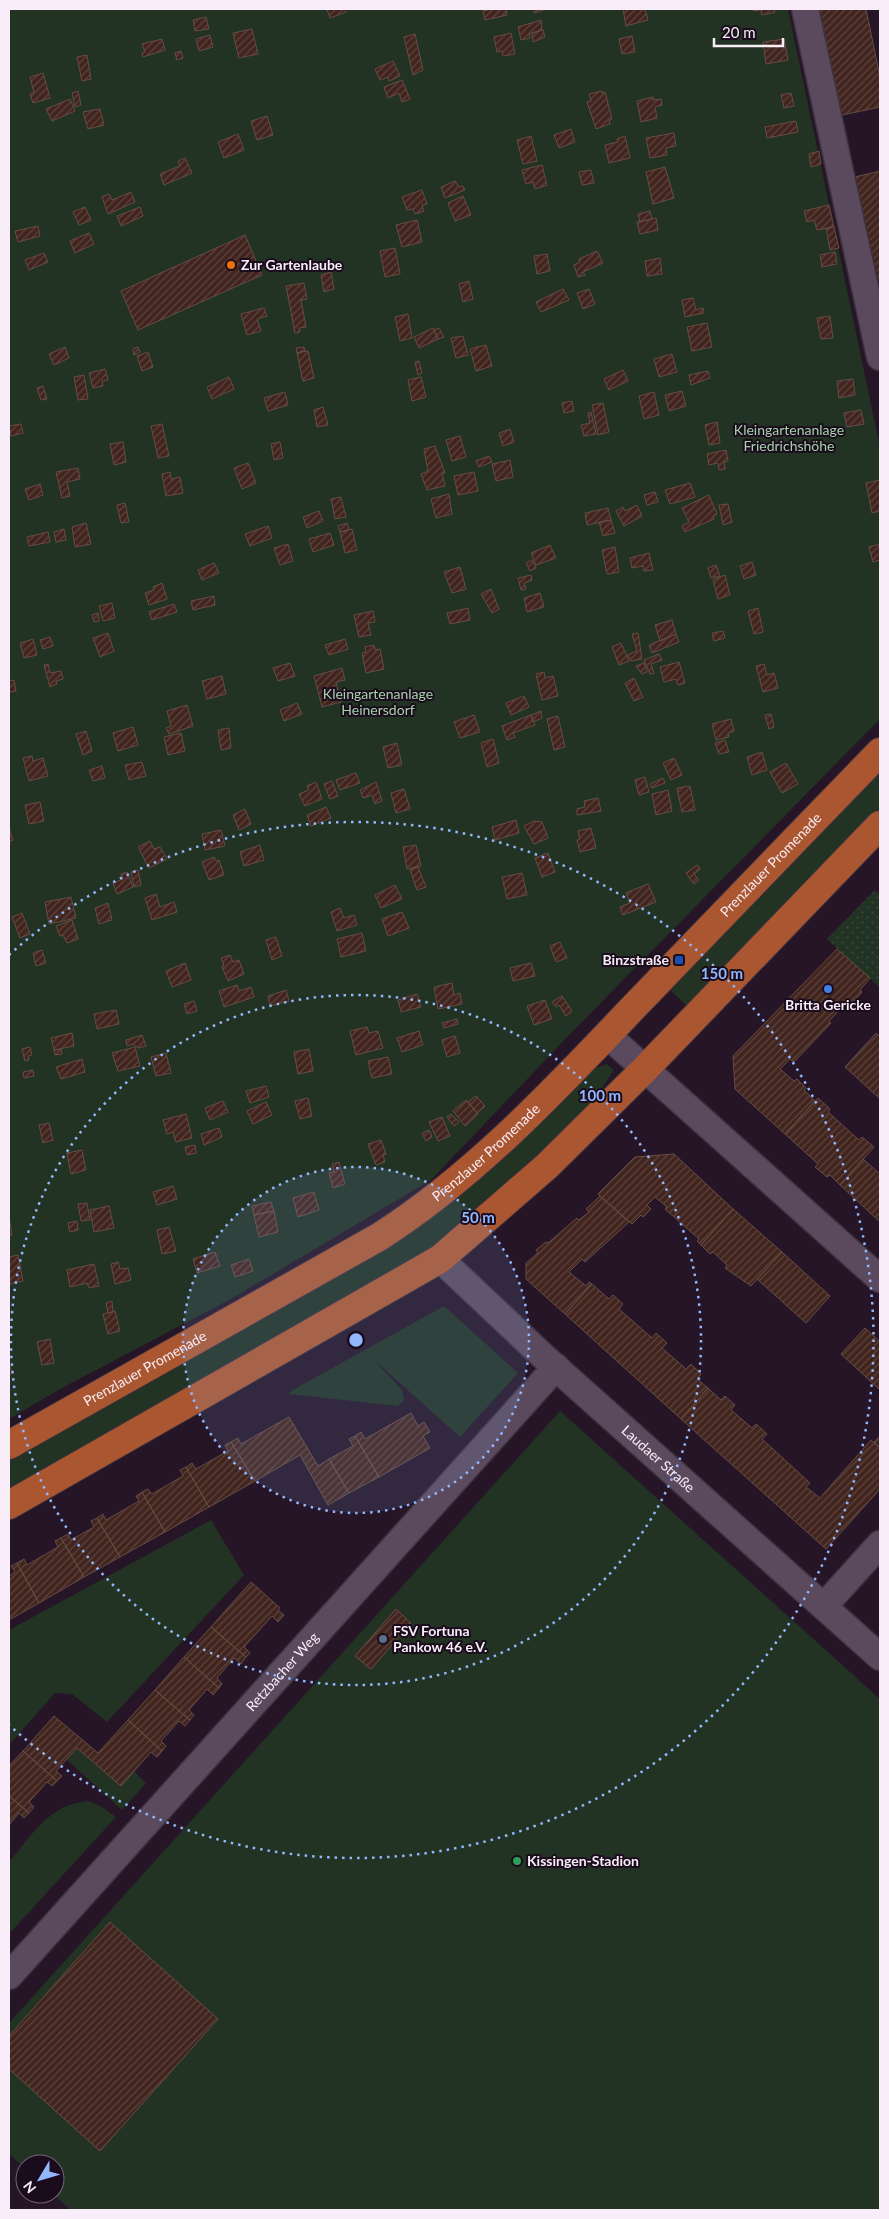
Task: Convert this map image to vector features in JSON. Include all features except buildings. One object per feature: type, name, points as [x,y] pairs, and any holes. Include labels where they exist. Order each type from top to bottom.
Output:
[{"type":"main road","name":"Prenzlauer Promenade","points":[[9,1445],[379,1237],[408,1218],[478,1160],[607,1035],[880,752]]},
{"type":"main road","points":[[9,1505],[440,1260],[547,1166],[644,1069],[880,825]]},
{"type":"street","points":[[805,9],[880,357]]},
{"type":"street","points":[[607,1035],[880,1279]]},
{"type":"street","name":"Laudaer Straße","points":[[440,1260],[556,1367],[880,1657]]},
{"type":"street","name":"Retzbacher Weg","points":[[9,1976],[556,1367]]},
{"type":"street","points":[[824,1606],[880,1544]]},
{"type":"green space","name":"Kleingartenanlage Heinersdorf","points":[[9,9],[788,9],[880,447],[880,719],[576,1028],[431,1180],[229,1300],[62,1388],[9,1419]]},
{"type":"green space","points":[[880,769],[880,809],[689,1008],[668,988]]},
{"type":"green space","points":[[875,890],[880,895],[880,988],[827,939]]},
{"type":"green space","points":[[607,1064],[614,1070],[595,1099],[565,1133],[423,1257],[9,1492],[9,1458],[411,1228],[587,1071]]},
{"type":"green space","points":[[444,1306],[518,1373],[460,1437],[372,1358],[402,1390],[404,1400],[398,1406],[289,1394],[291,1391]]},
{"type":"green space","name":"Kissingen-Stadion","points":[[560,1411],[880,1699],[880,2210],[71,2210],[64,2204],[65,2154],[15,2154],[15,2159],[9,2154],[9,2023]]},
{"type":"green space","points":[[211,1520],[244,1575],[107,1722],[72,1694],[55,1693],[9,1745],[9,1630]]},
{"type":"green space","points":[[77,1748],[121,1786],[134,1771],[146,1783],[122,1810],[67,1760]]},
{"type":"green space","points":[[89,1801],[116,1817],[9,1934],[9,1862],[34,1831],[52,1814],[75,1803]]},
{"type":"place","name":"Zur Gartenlaube","points":[[231,265]]},
{"type":"place","name":"Binzstraße","points":[[679,960]]},
{"type":"place","name":"Britta Gericke","points":[[828,989]]},
{"type":"place","name":"FSV Fortuna Pankow 46 e.V.","points":[[383,1639]]},
{"type":"place","name":"Kissingen-Stadion","points":[[517,1861]]},
{"type":"park label","name":"Kleingartenanlage Friedrichshöhe","points":[[789,438]]}]
